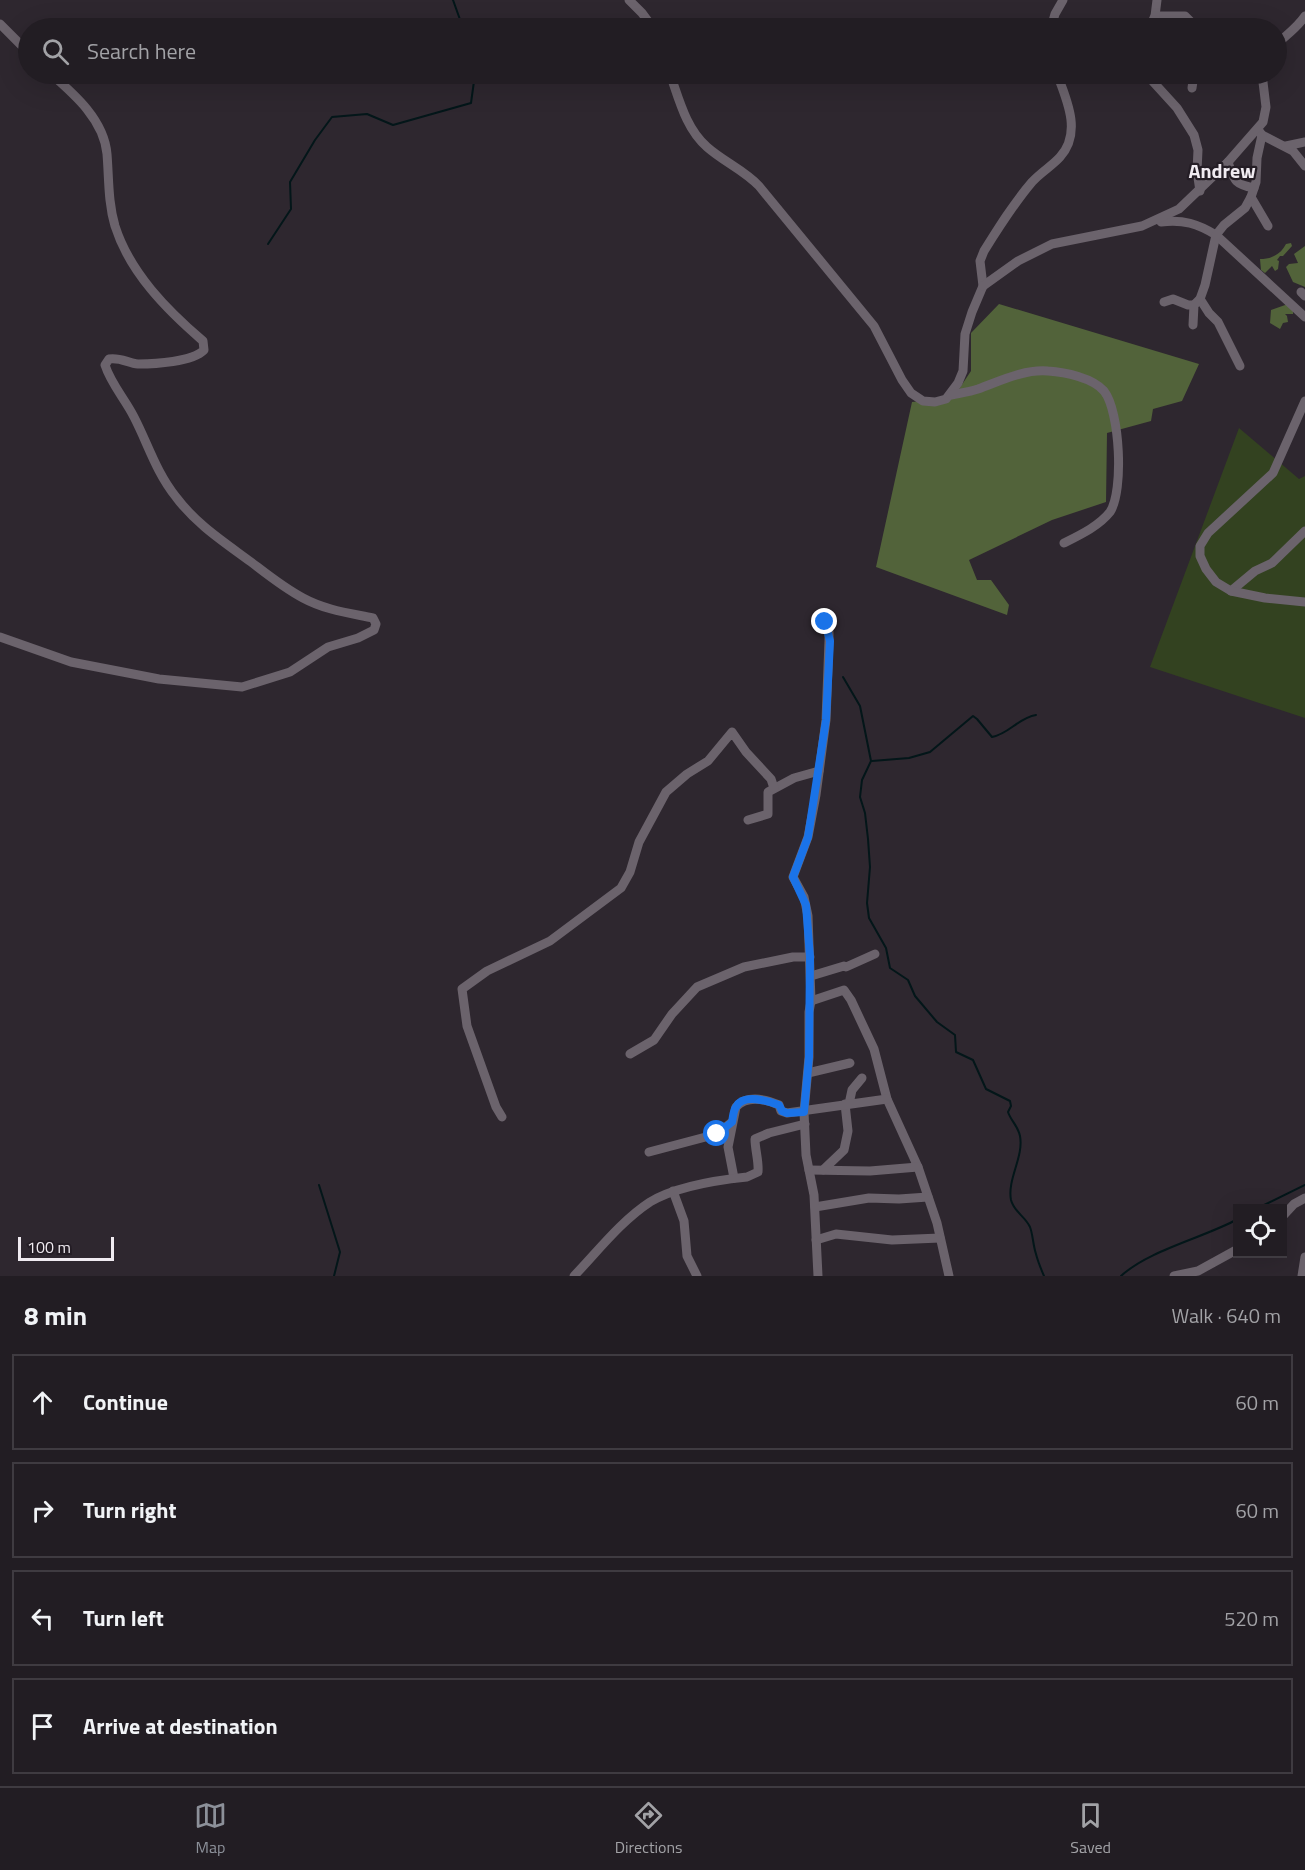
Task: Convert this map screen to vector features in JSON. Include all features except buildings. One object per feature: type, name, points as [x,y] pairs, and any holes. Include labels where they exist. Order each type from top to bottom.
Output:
[{"type":"street","points":[[629,0],[646,18]]},
{"type":"street","points":[[1054,18],[1063,0]]},
{"type":"street","points":[[1157,0],[1155,16],[1185,16],[1187,18]]},
{"type":"street","points":[[1287,34],[1296,28],[1305,16]]},
{"type":"street","points":[[0,24],[18,42]]},
{"type":"street","points":[[0,637],[71,662],[159,679],[242,687],[290,672],[328,647],[358,638],[374,630],[376,624],[373,618],[332,610],[304,599],[274,581],[207,530],[176,498],[160,474],[130,409],[107,373],[105,365],[110,359],[116,358],[136,364],[185,359],[200,354],[204,350],[203,341],[154,293],[134,264],[116,229],[110,207],[104,136],[75,95],[62,84]]},
{"type":"street","points":[[674,84],[685,115],[695,133],[706,146],[759,186],[874,326],[911,393],[923,401],[930,402],[946,399],[951,395],[1020,374],[1040,371],[1082,379],[1098,385],[1105,392],[1110,402],[1117,438],[1117,495],[1114,505],[1105,517],[1087,531],[1064,543]]},
{"type":"street","points":[[951,395],[963,370],[965,334],[983,286],[980,261],[988,245],[1030,185],[1060,158],[1069,142],[1071,117],[1060,84]]},
{"type":"street","points":[[1155,84],[1180,112],[1194,135],[1198,150],[1197,171],[1200,191]]},
{"type":"street","points":[[1192,88],[1193,84]]},
{"type":"street","points":[[1193,325],[1197,302],[1205,285],[1216,235],[1224,225],[1245,208],[1252,193],[1257,173],[1260,132],[1266,107],[1263,84]]},
{"type":"street","points":[[1150,224],[1179,209],[1228,162],[1245,140],[1260,132]]},
{"type":"street","points":[[1260,132],[1293,151],[1305,166]]},
{"type":"street","points":[[1286,146],[1305,142]]},
{"type":"street","points":[[1228,162],[1233,179],[1252,193],[1268,226]]},
{"type":"street","points":[[983,286],[1018,261],[1052,244],[1150,224],[1183,220],[1205,228],[1216,235],[1305,317]]},
{"type":"street","points":[[1164,302],[1173,299],[1188,306],[1197,302]]},
{"type":"street","points":[[1197,302],[1218,322],[1240,366]]},
{"type":"street","points":[[1305,401],[1273,473],[1208,533],[1200,546],[1200,556],[1206,569],[1216,582],[1231,591],[1265,598],[1305,602]]},
{"type":"street","points":[[1231,591],[1255,571],[1272,563],[1305,531]]},
{"type":"street","points":[[818,1276],[815,1207],[804,1112],[811,1001],[810,957],[806,905],[793,877],[808,837],[826,720],[830,655],[829,632],[823,615]]},
{"type":"street","points":[[502,1117],[496,1107],[467,1026],[462,989],[488,971],[550,941],[621,888],[630,872],[639,842],[666,792],[681,778],[708,761],[732,732],[746,752],[771,779],[774,788]]},
{"type":"street","points":[[748,820],[768,814],[768,792],[794,778],[819,771]]},
{"type":"street","points":[[811,976],[846,967],[875,954]]},
{"type":"street","points":[[630,1054],[654,1040],[672,1014],[697,987],[744,967],[793,957],[810,957]]},
{"type":"street","points":[[811,1001],[844,990],[851,1000],[874,1049],[887,1099],[918,1167],[949,1276]]},
{"type":"street","points":[[808,1073],[850,1063]]},
{"type":"street","points":[[822,1170],[844,1150],[848,1131],[847,1104],[852,1090],[862,1078]]},
{"type":"street","points":[[734,1178],[728,1147],[735,1107],[740,1102],[752,1099],[770,1101],[779,1105],[782,1111],[787,1113],[887,1099]]},
{"type":"street","points":[[649,1152],[717,1134],[732,1122]]},
{"type":"street","points":[[574,1276],[609,1238],[640,1210],[673,1191],[747,1177],[758,1172],[759,1162],[756,1157],[755,1139],[805,1124]]},
{"type":"street","points":[[809,1170],[870,1172],[918,1167]]},
{"type":"street","points":[[673,1191],[684,1221],[687,1256],[697,1276]]},
{"type":"street","points":[[815,1207],[869,1198],[928,1197]]},
{"type":"street","points":[[1287,1212],[1294,1204],[1305,1198]]},
{"type":"street","points":[[816,1240],[836,1234],[892,1240],[940,1238]]},
{"type":"street","points":[[1174,1276],[1198,1271],[1233,1252]]},
{"type":"street","points":[[1302,1276],[1305,1257]]},
{"type":"green space","points":[[1291,243],[1292,246],[1277,260],[1279,261],[1278,269],[1275,271],[1272,266],[1265,273],[1261,270],[1260,259],[1276,255],[1286,244]]},
{"type":"green space","points":[[1305,246],[1305,287],[1293,282],[1286,267],[1289,264],[1298,263],[1294,254]]},
{"type":"green space","points":[[999,304],[1199,364],[1182,401],[1153,409],[1151,421],[1107,433],[1106,502],[1052,520],[969,560],[977,580],[991,580],[1009,605],[1007,615],[876,567],[912,402],[953,398],[971,371],[971,333]]},
{"type":"green space","points":[[1288,304],[1293,308],[1293,314],[1285,314],[1288,322],[1283,323],[1280,329],[1270,323],[1271,310]]},
{"type":"green space","points":[[1239,428],[1299,479],[1305,476],[1305,718],[1150,667]]},
{"type":"waterway","points":[[453,0],[459,18]]},
{"type":"waterway","points":[[268,244],[291,209],[290,182],[332,117],[367,114],[393,125],[471,103],[474,84]]},
{"type":"waterway","points":[[843,677],[860,706],[871,761],[862,780],[860,797],[865,813],[868,839],[870,867],[867,903],[869,918],[886,948],[890,968],[908,980],[915,996],[937,1022],[955,1035],[956,1052],[973,1060],[986,1089],[1010,1101],[1011,1106],[1008,1112],[1019,1132],[1021,1144],[1011,1184],[1011,1200],[1030,1227],[1044,1276]]},
{"type":"waterway","points":[[872,761],[909,758],[930,752],[973,716],[992,737],[1036,715]]},
{"type":"waterway","points":[[319,1185],[340,1252],[334,1276]]},
{"type":"waterway","points":[[1266,1204],[1305,1185]]},
{"type":"waterway","points":[[1121,1276],[1146,1259],[1233,1222]]},
{"type":"district","name":"Andrew","points":[[1222,170]]},
{"type":"route","points":[[717,1134],[732,1122],[735,1107],[740,1102],[752,1099],[770,1101],[779,1105],[782,1111],[787,1113],[804,1112],[809,1057],[811,976],[808,916],[804,897],[795,883],[793,873],[808,837],[826,720],[830,641],[825,622]]}]
